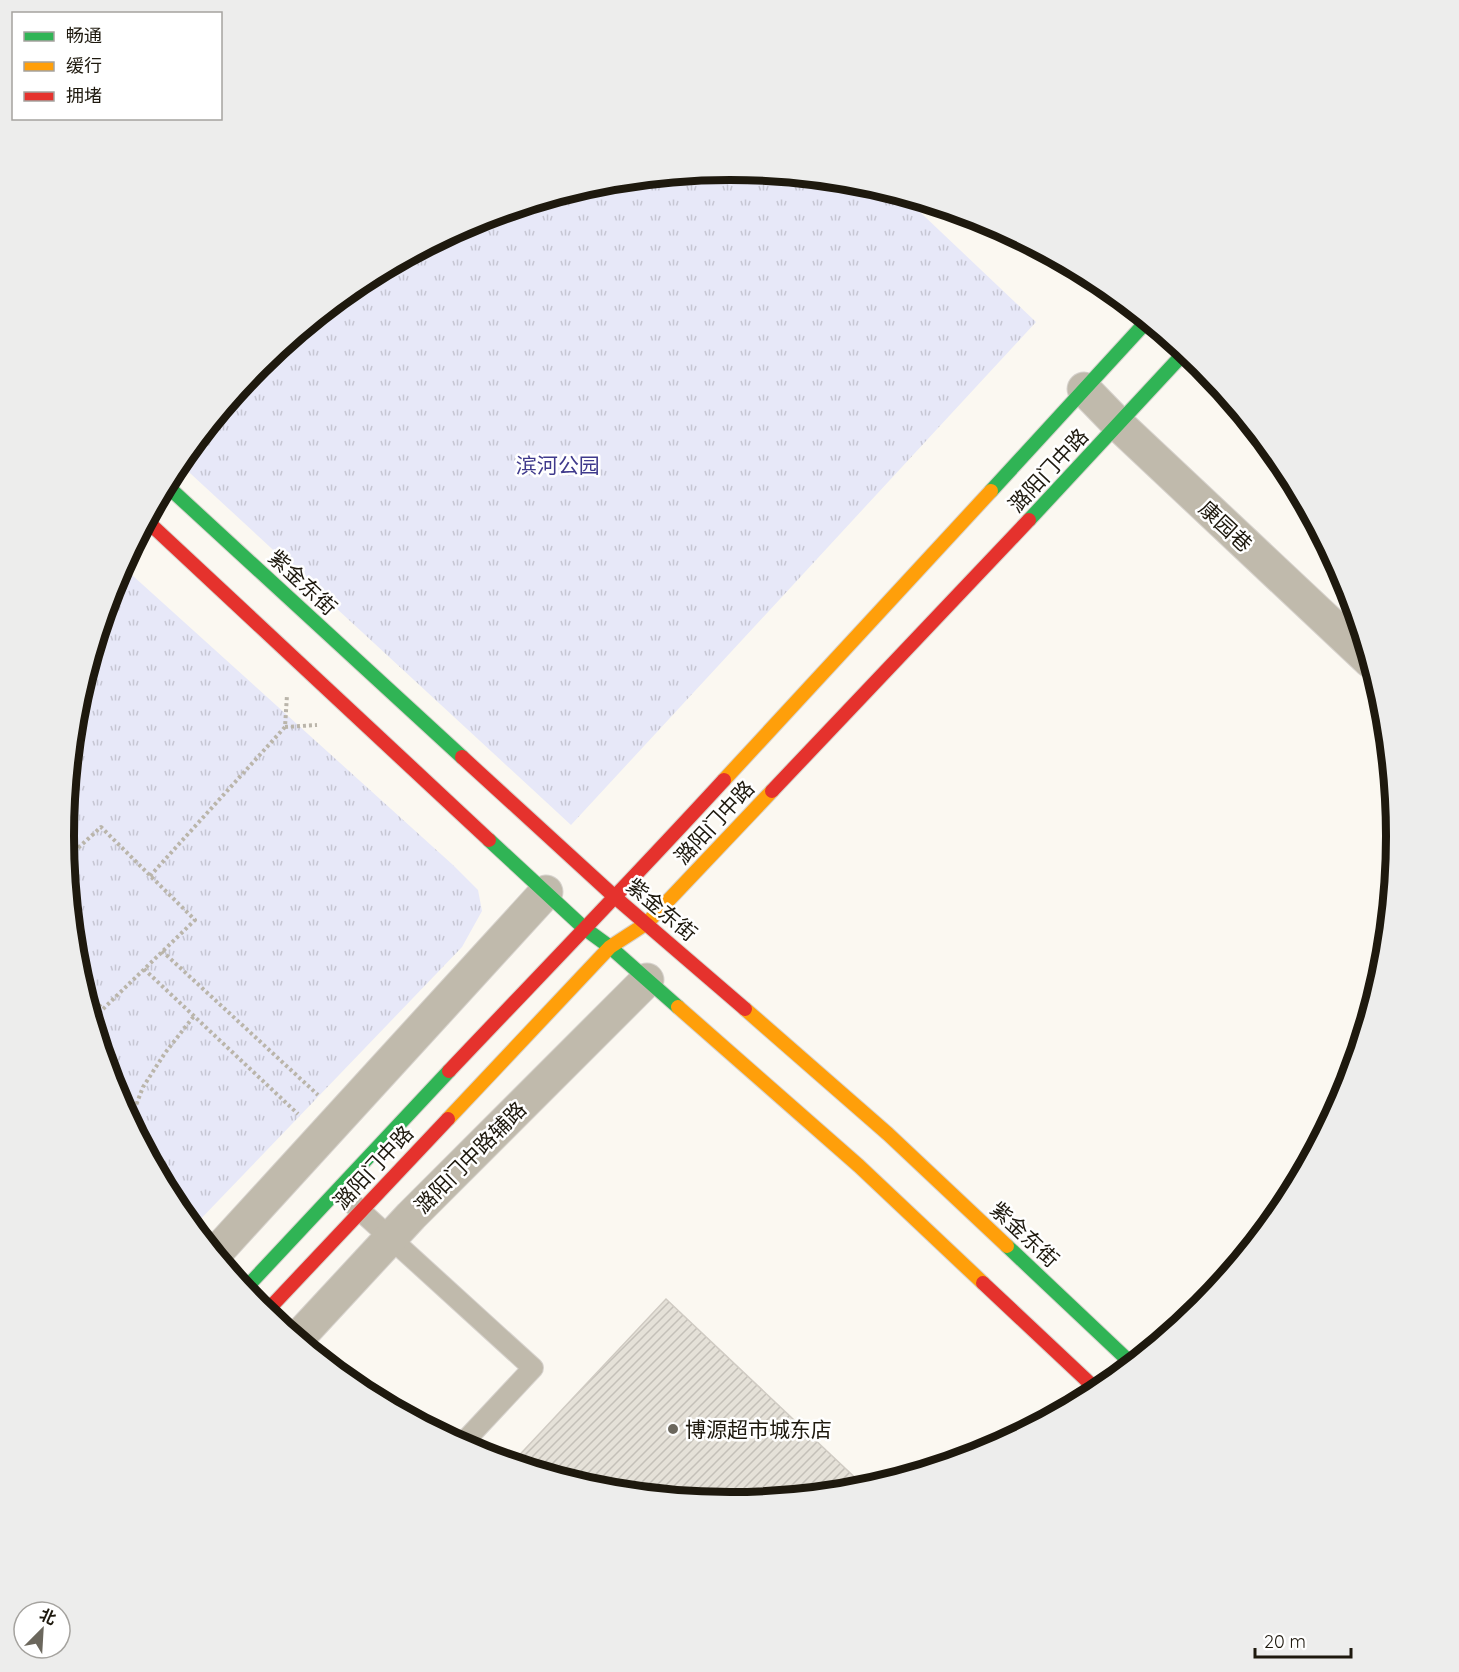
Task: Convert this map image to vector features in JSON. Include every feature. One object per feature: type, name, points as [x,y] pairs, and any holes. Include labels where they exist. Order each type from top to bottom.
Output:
[{"type":"main road","name":"潞阳门中路","points":[[250,1284],[584,928],[615,898],[1142,327]]},
{"type":"main road","name":"潞阳门中路","points":[[272,1305],[610,946],[647,923],[1119,425],[1179,359]]},
{"type":"main road","name":"紫金东街","points":[[172,491],[615,898],[647,923],[888,1134],[1126,1358]]},
{"type":"main road","points":[[152,525],[584,928],[610,946],[859,1166],[1090,1383]]},
{"type":"street","name":"康园巷","points":[[1084,389],[1119,425],[1358,650]]},
{"type":"street","points":[[220,1249],[546,892]]},
{"type":"street","name":"潞阳门中路辅路","points":[[302,1333],[391,1238],[647,980]]},
{"type":"lane","points":[[338,1191],[533,1368],[468,1437]]},
{"type":"path","points":[[150,876],[285,727],[285,709],[293,656]]},
{"type":"path","points":[[74,851],[101,827],[195,920],[103,1009],[95,1001]]},
{"type":"path","points":[[162,951],[332,1127]]},
{"type":"path","points":[[144,969],[194,1016],[332,1127]]},
{"type":"path","points":[[134,1111],[143,1087],[165,1053],[194,1016]]},
{"type":"green space","name":"滨河公园","points":[[730,180],[772,181],[815,186],[915,207],[1036,322],[571,825],[186,469],[236,403],[297,343],[330,316],[365,291],[439,248],[519,215],[560,202],[644,186],[687,181]]},
{"type":"green space","points":[[129,572],[478,890],[482,911],[462,947],[199,1221],[161,1164],[123,1087],[96,1006],[79,922],[74,836],[79,750],[96,666],[108,625]]},
{"type":"building","name":"博源超市城东店","points":[[666,1299],[857,1479],[772,1491],[687,1491],[602,1479],[560,1470],[518,1457]]},
{"type":"traffic: fast","points":[[991,491],[1142,327]]},
{"type":"traffic: fast","points":[[1029,520],[1179,359]]},
{"type":"traffic: fast","points":[[172,491],[462,757]]},
{"type":"traffic: fast","points":[[489,840],[584,928],[610,947],[678,1007]]},
{"type":"traffic: fast","points":[[250,1284],[449,1071]]},
{"type":"traffic: fast","points":[[1007,1246],[1126,1358]]},
{"type":"traffic: slow","points":[[724,780],[991,491]]},
{"type":"traffic: slow","points":[[448,1119],[610,947],[647,923],[772,791]]},
{"type":"traffic: slow","points":[[678,1007],[859,1166],[983,1283]]},
{"type":"traffic: slow","points":[[745,1009],[888,1134],[1007,1246]]},
{"type":"traffic: jam","points":[[772,791],[1029,520]]},
{"type":"traffic: jam","points":[[152,525],[489,840]]},
{"type":"traffic: jam","points":[[462,757],[616,898],[745,1009]]},
{"type":"traffic: jam","points":[[449,1071],[724,780]]},
{"type":"traffic: jam","points":[[272,1306],[448,1119]]},
{"type":"traffic: jam","points":[[983,1283],[1090,1383]]},
{"type":"place","name":"博源超市城东店","points":[[673,1429]]}]
